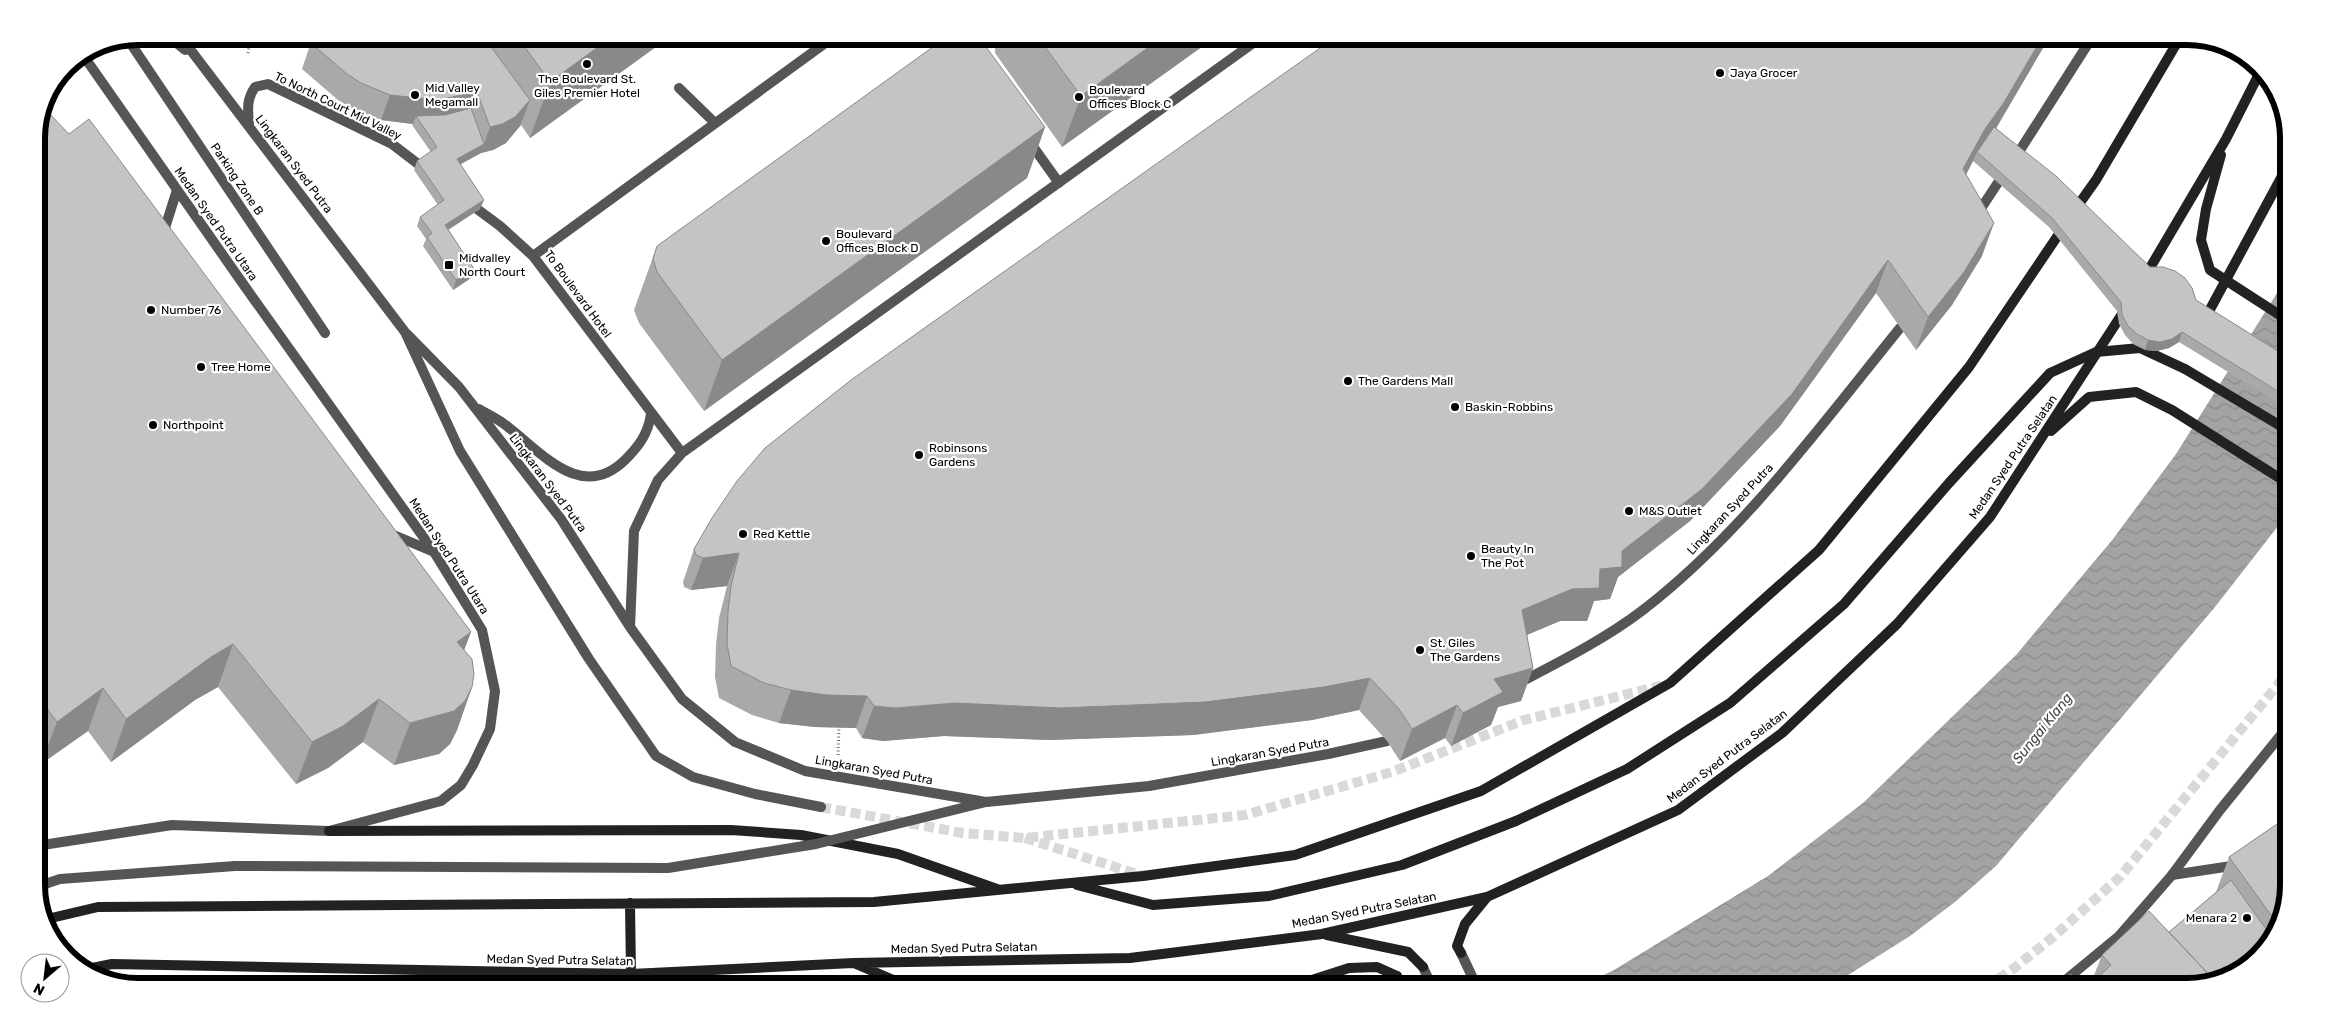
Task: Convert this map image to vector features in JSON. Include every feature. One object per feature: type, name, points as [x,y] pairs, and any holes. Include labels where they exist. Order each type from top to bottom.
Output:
[{"type":"main road","points":[[51,918],[98,907],[874,902],[1143,876],[1295,855],[1480,791],[1670,683],[1819,550],[1969,367],[2096,180],[2176,45]]},
{"type":"main road","name":"Medan Syed Putra Selatan","points":[[95,967],[112,964],[631,974],[853,962],[1130,958],[1322,934],[1488,897],[1678,810],[1782,734],[1897,624],[1990,517],[2040,442],[2136,291],[2226,139],[2257,77]]},
{"type":"main road","points":[[2226,139],[2206,209],[2201,240],[2210,270],[2280,314]]},
{"type":"main road","points":[[2206,333],[2207,315],[2280,180]]},
{"type":"main road","points":[[1071,883],[1153,905],[1269,896],[1402,865],[1516,820],[1627,769],[1730,703],[1844,604],[2050,373],[2096,352],[2140,348],[2185,368],[2280,426]]},
{"type":"main road","points":[[2040,442],[2088,397],[2136,392],[2172,410],[2280,478]]},
{"type":"main road","points":[[329,831],[731,830],[801,835],[898,854],[1001,890]]},
{"type":"main road","points":[[1461,953],[1457,946],[1465,924],[1488,897]]},
{"type":"main road","points":[[630,904],[631,974]]},
{"type":"main road","points":[[1322,934],[1408,952],[1423,967]]},
{"type":"main road","points":[[853,962],[889,978]]},
{"type":"main road","points":[[1318,978],[1349,968],[1377,967],[1397,976]]},
{"type":"street","name":"Parking Zone B","points":[[133,45],[325,333]]},
{"type":"street","points":[[179,45],[194,57]]},
{"type":"street","name":"Lingkaran Syed Putra","points":[[186,45],[250,125],[405,332],[460,387],[561,519],[630,627],[682,699],[735,742],[805,771],[986,802],[1149,786],[1328,754],[1387,741]]},
{"type":"street","name":"To Boulevard Hotel","points":[[682,454],[533,256],[823,45]]},
{"type":"street","points":[[630,627],[634,531],[658,480],[682,454],[1251,45]]},
{"type":"street","points":[[2083,54],[2084,45]]},
{"type":"street","points":[[1973,222],[2088,45]]},
{"type":"street","name":"Medan Syed Putra Utara","points":[[45,845],[172,825],[329,831],[440,801],[462,785],[490,728],[495,691],[482,630],[434,552],[87,61]]},
{"type":"street","name":"To North Court Mid Valley","points":[[250,125],[247,103],[249,96],[254,87],[268,84],[392,144],[431,173]]},
{"type":"street","points":[[679,88],[715,124]]},
{"type":"street","points":[[1020,129],[1059,183]]},
{"type":"street","points":[[176,247],[164,231],[177,190]]},
{"type":"street","points":[[462,197],[500,226],[533,256]]},
{"type":"street","name":"Lingkaran Syed Putra","points":[[1518,683],[1578,652],[1612,630],[1642,610],[1694,566],[1733,527],[1803,447],[1900,328]]},
{"type":"street","name":"Lingkaran Syed Putra","points":[[405,332],[460,451],[590,659],[656,756],[693,777],[755,794],[821,807]]},
{"type":"street","points":[[472,404],[507,426],[570,474],[591,478],[608,473],[627,458],[643,440],[649,427],[651,414]]},
{"type":"street","points":[[380,524],[386,532],[434,552]]},
{"type":"street","points":[[2068,978],[2119,936],[2172,875],[2220,810],[2280,736]]},
{"type":"street","points":[[45,884],[60,879],[235,866],[668,868],[816,844],[986,802]]},
{"type":"street","points":[[2172,875],[2250,864]]},
{"type":"street","points":[[1461,953],[1473,978]]},
{"type":"street","points":[[1423,967],[1428,978]]},
{"type":"street","points":[[631,974],[631,978]]},
{"type":"path","points":[[248,53],[249,45]]},
{"type":"water","name":"Sungai Klang","points":[[2280,288],[2280,524],[2215,607],[1996,866],[1955,902],[1910,936],[1843,978],[1598,978],[1614,970],[1768,876],[1863,803],[2016,655],[2113,539],[2176,454]]},
{"type":"building","points":[[313,45],[490,45],[530,100],[515,117],[502,124],[490,127],[477,92],[437,100],[390,95],[361,83],[347,74]]},
{"type":"building","points":[[523,45],[601,45],[550,82]]},
{"type":"building","name":"Boulevard Offices Block D","points":[[936,45],[985,45],[1045,127],[722,360],[657,272],[653,259],[657,246]]},
{"type":"building","points":[[1044,45],[1152,45],[1081,96]]},
{"type":"building","name":"The Gardens Mall","points":[[1324,45],[2038,45],[2003,104],[1985,129],[1963,169],[1994,223],[1964,272],[1928,317],[1888,260],[1792,394],[1702,489],[1622,551],[1622,567],[1600,569],[1599,588],[1572,589],[1522,610],[1533,668],[1494,679],[1503,692],[1463,713],[1457,705],[1412,729],[1399,709],[1370,678],[1324,687],[1205,702],[1061,708],[955,703],[895,708],[874,706],[867,696],[827,695],[791,690],[764,683],[731,666],[727,644],[728,612],[731,586],[739,553],[703,558],[696,555],[694,549],[737,481],[765,448],[851,380]]},
{"type":"building","points":[[471,108],[484,144],[457,159],[484,200],[445,225],[474,269],[456,280],[427,237],[432,233],[420,217],[444,200],[417,161],[437,147],[416,116],[445,115]]},
{"type":"building","name":"Northpoint","points":[[48,113],[69,134],[89,119],[471,632],[457,642],[472,659],[474,674],[472,687],[465,701],[454,711],[410,723],[379,699],[343,726],[312,742],[233,644],[211,657],[126,719],[103,688],[57,722],[45,706],[45,132]]},
{"type":"building","points":[[1994,127],[2056,176],[2150,267],[2163,267],[2175,271],[2185,278],[2192,288],[2196,300],[2280,352],[2280,392],[2182,332],[2172,339],[2160,342],[2148,340],[2137,334],[2128,326],[2122,315],[2121,302],[2052,218],[1977,152]]},
{"type":"building","points":[[2277,824],[2280,828],[2280,885],[2274,919],[2229,857]]},
{"type":"building","points":[[2231,880],[2268,931],[2257,946],[2239,962],[2209,975],[2169,932]]},
{"type":"building","points":[[2149,911],[2209,975],[2187,978],[2097,978],[2111,965],[2102,955]]},
{"type":"building","points":[[2071,974],[2075,978],[2064,978]]},
{"type":"tunnel","points":[[2000,978],[2053,937],[2120,877],[2280,682]]},
{"type":"tunnel","points":[[821,807],[963,833],[1025,838],[1245,815],[1392,772],[1524,720],[1664,685]]},
{"type":"tunnel","points":[[1025,838],[1143,876]]},
{"type":"place","name":"The Boulevard St. Giles Premier Hotel","points":[[587,64]]},
{"type":"place","name":"Jaya Grocer","points":[[1720,73]]},
{"type":"place","name":"Mid Valley Megamall","points":[[415,95]]},
{"type":"place","name":"Boulevard Offices Block C","points":[[1079,97]]},
{"type":"place","name":"Boulevard Offices Block D","points":[[826,241]]},
{"type":"place","name":"Midvalley North Court","points":[[449,265]]},
{"type":"place","name":"Number 76","points":[[151,310]]},
{"type":"place","name":"Tree Home","points":[[201,367]]},
{"type":"place","name":"The Gardens Mall","points":[[1348,381]]},
{"type":"place","name":"Baskin-Robbins","points":[[1455,407]]},
{"type":"place","name":"Northpoint","points":[[153,425]]},
{"type":"place","name":"Robinsons Gardens","points":[[919,455]]},
{"type":"place","name":"M&S Outlet","points":[[1629,511]]},
{"type":"place","name":"Red Kettle","points":[[743,534]]},
{"type":"place","name":"Beauty In The Pot","points":[[1471,556]]},
{"type":"place","name":"St. Giles The Gardens","points":[[1420,650]]},
{"type":"place","name":"Menara 2","points":[[2247,918]]}]
